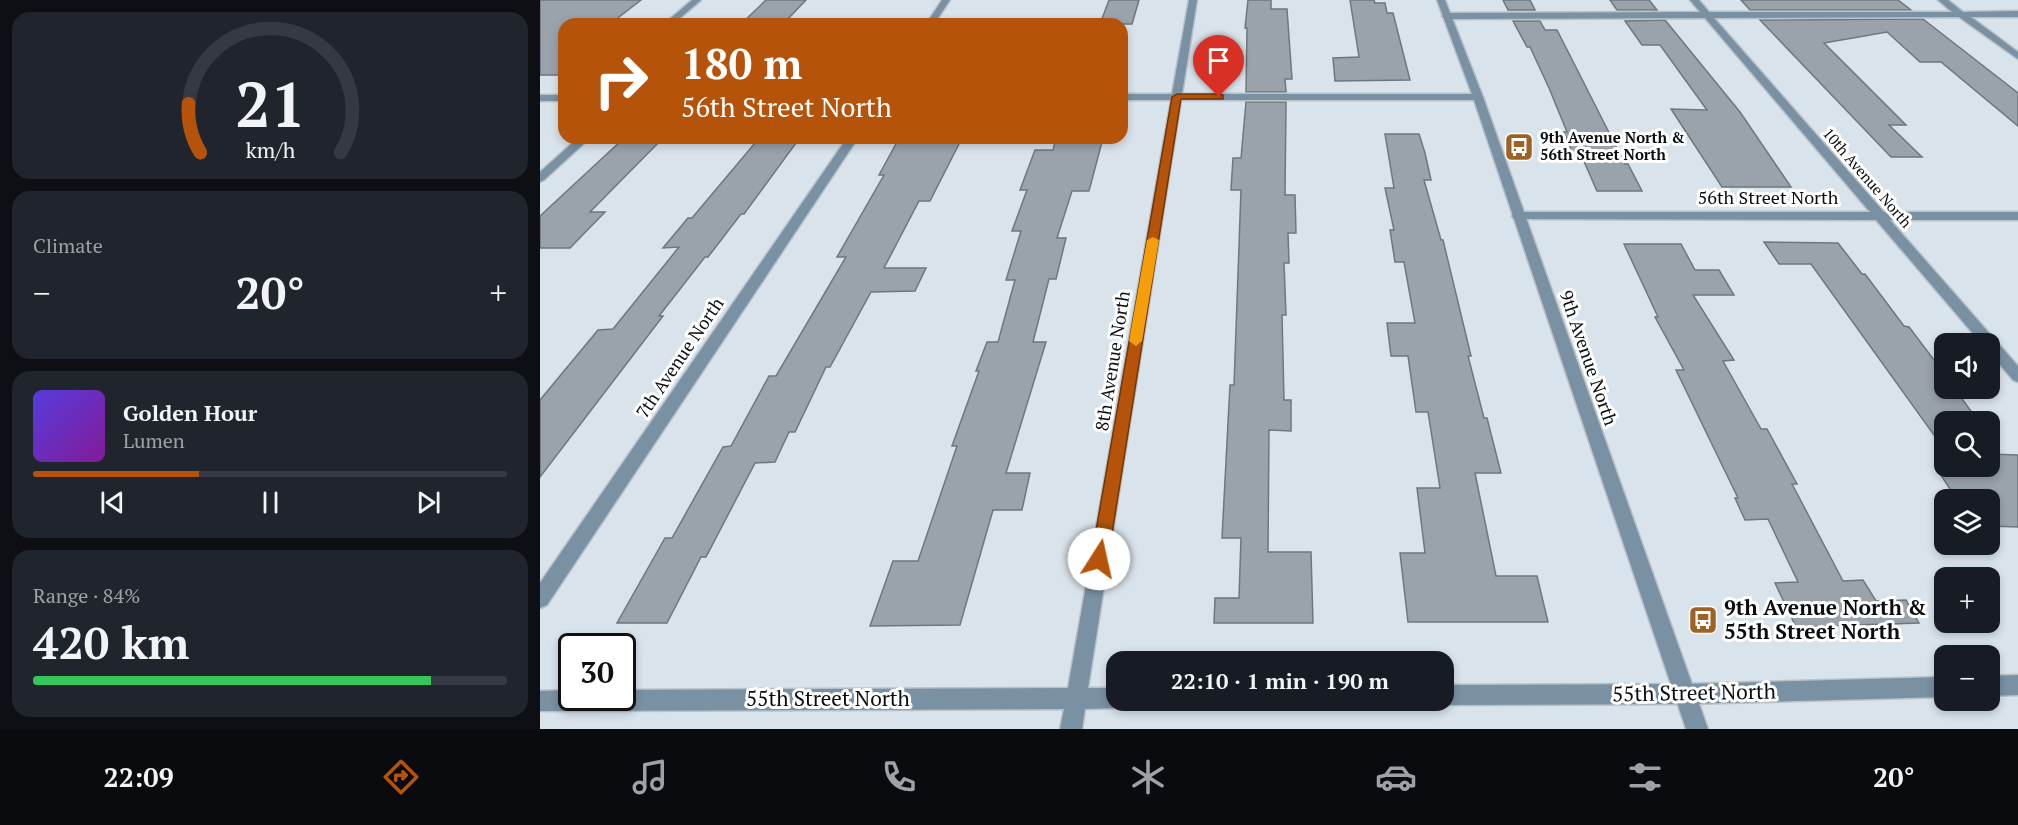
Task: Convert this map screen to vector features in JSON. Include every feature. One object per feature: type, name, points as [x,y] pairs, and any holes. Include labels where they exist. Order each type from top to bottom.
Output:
[{"type":"street","points":[[675,18],[697,0]]},
{"type":"street","points":[[934,18],[946,0]]},
{"type":"street","name":"8th Avenue North","points":[[1071,729],[1193,0]]},
{"type":"street","name":"9th Avenue North","points":[[1441,0],[1478,97],[1696,729]]},
{"type":"street","name":"10th Avenue North","points":[[1694,0],[2018,376]]},
{"type":"street","points":[[1942,0],[2018,56]]},
{"type":"street","points":[[1446,16],[2018,14]]},
{"type":"street","points":[[1128,97],[1478,97]]},
{"type":"street","points":[[542,99],[558,98]]},
{"type":"street","points":[[540,178],[578,144]]},
{"type":"street","name":"7th Avenue North","points":[[540,599],[849,144]]},
{"type":"street","name":"56th Street North","points":[[1518,216],[2018,216]]},
{"type":"street","points":[[2000,686],[2018,685]]},
{"type":"street","name":"55th Street North","points":[[1454,695],[1685,694],[1934,687]]},
{"type":"street","name":"55th Street North","points":[[540,700],[1106,698]]},
{"type":"building","points":[[540,0],[641,0],[618,18],[558,18],[558,75],[540,75]]},
{"type":"building","points":[[766,0],[806,0],[789,18],[747,18]]},
{"type":"building","points":[[1109,0],[1139,0],[1132,24],[1128,24],[1128,18],[1102,18]]},
{"type":"building","points":[[1248,0],[1271,0],[1271,9],[1287,9],[1292,79],[1285,79],[1286,92],[1246,92],[1247,28],[1245,28]]},
{"type":"building","points":[[1350,0],[1374,0],[1375,3],[1385,3],[1387,13],[1393,13],[1410,80],[1335,81],[1333,58],[1359,57]]},
{"type":"building","points":[[1503,0],[1530,0],[1535,10],[1508,10]]},
{"type":"building","points":[[1610,0],[1649,0],[1657,10],[1617,10]]},
{"type":"building","points":[[1741,0],[1898,0],[1911,10],[1750,10]]},
{"type":"building","points":[[1923,19],[2018,93],[2018,126],[1941,62],[1920,62],[1887,32],[1824,43],[1906,125],[1889,125],[1922,157],[1891,157],[1760,20]]},
{"type":"building","points":[[1665,20],[1740,112],[1791,187],[1722,187],[1671,109],[1707,110],[1660,45],[1642,45],[1625,21]]},
{"type":"building","points":[[1513,21],[1540,21],[1545,30],[1557,30],[1625,164],[1628,164],[1642,191],[1597,191],[1582,157],[1574,157],[1564,132],[1567,132],[1549,88],[1530,47],[1527,47]]},
{"type":"building","points":[[1246,102],[1286,102],[1285,195],[1295,195],[1296,233],[1288,233],[1289,263],[1284,263],[1286,315],[1282,315],[1284,400],[1291,400],[1291,431],[1269,430],[1268,552],[1311,552],[1313,623],[1214,623],[1215,598],[1239,598],[1241,538],[1222,538],[1230,385],[1234,385],[1241,190],[1231,190],[1233,158],[1241,158]]},
{"type":"building","points":[[1385,134],[1419,134],[1425,153],[1431,180],[1424,180],[1441,240],[1443,240],[1471,356],[1468,356],[1501,473],[1475,473],[1496,576],[1537,576],[1548,622],[1408,622],[1400,553],[1425,553],[1417,488],[1440,488],[1428,412],[1416,412],[1408,356],[1391,356],[1387,323],[1415,323],[1404,262],[1395,262],[1390,230],[1394,230],[1385,188],[1394,188]]},
{"type":"building","points":[[618,144],[657,144],[590,212],[605,212],[570,248],[540,248],[540,216]]},
{"type":"building","points":[[754,144],[795,144],[744,214],[741,214],[708,257],[705,257],[659,316],[663,316],[540,477],[540,400],[598,330],[613,329],[679,247],[663,248],[688,218],[692,218]]},
{"type":"building","points":[[896,144],[959,144],[930,201],[919,201],[884,268],[926,268],[915,291],[871,292],[830,367],[826,367],[795,432],[789,432],[775,462],[755,463],[706,557],[701,557],[667,623],[617,623],[665,538],[672,538],[723,447],[731,446],[769,376],[776,376],[846,257],[837,257],[884,175],[879,175]]},
{"type":"building","points":[[1054,144],[1101,144],[1089,191],[1072,191],[1057,238],[1066,238],[1056,279],[1049,279],[1033,342],[1046,342],[1006,473],[1030,473],[1022,510],[993,510],[960,625],[870,626],[893,561],[918,561],[957,446],[952,446],[979,371],[976,371],[987,342],[998,342],[1015,280],[1006,280],[1021,231],[1012,231],[1027,190],[1020,190],[1035,150],[1053,150]]},
{"type":"building","points":[[1764,242],[1838,243],[1934,360],[1934,399],[1962,399],[1971,411],[1934,411],[1934,435],[1811,264],[1779,264]]},
{"type":"building","points":[[1624,244],[1681,244],[1695,270],[1719,270],[1734,295],[1693,295],[1734,360],[1723,361],[1761,429],[1767,429],[1797,484],[1792,484],[1843,581],[1863,580],[1876,601],[1906,600],[1919,623],[1796,627],[1775,583],[1798,582],[1768,519],[1745,520],[1735,498],[1738,498],[1676,370],[1684,370],[1655,317],[1658,317]]},
{"type":"building","points":[[2000,454],[2018,455],[2018,527],[2000,526],[2000,489],[1950,489],[1942,477],[2000,477]]},
{"type":"slow traffic","points":[[1136,341],[1153,240]]},
{"type":"place","name":"9th Avenue North & 56th Street North","points":[[1519,147]]},
{"type":"place","name":"9th Avenue North & 55th Street North","points":[[1703,620]]},
{"type":"route","points":[[1099,559],[1177,97],[1219,97]]}]
